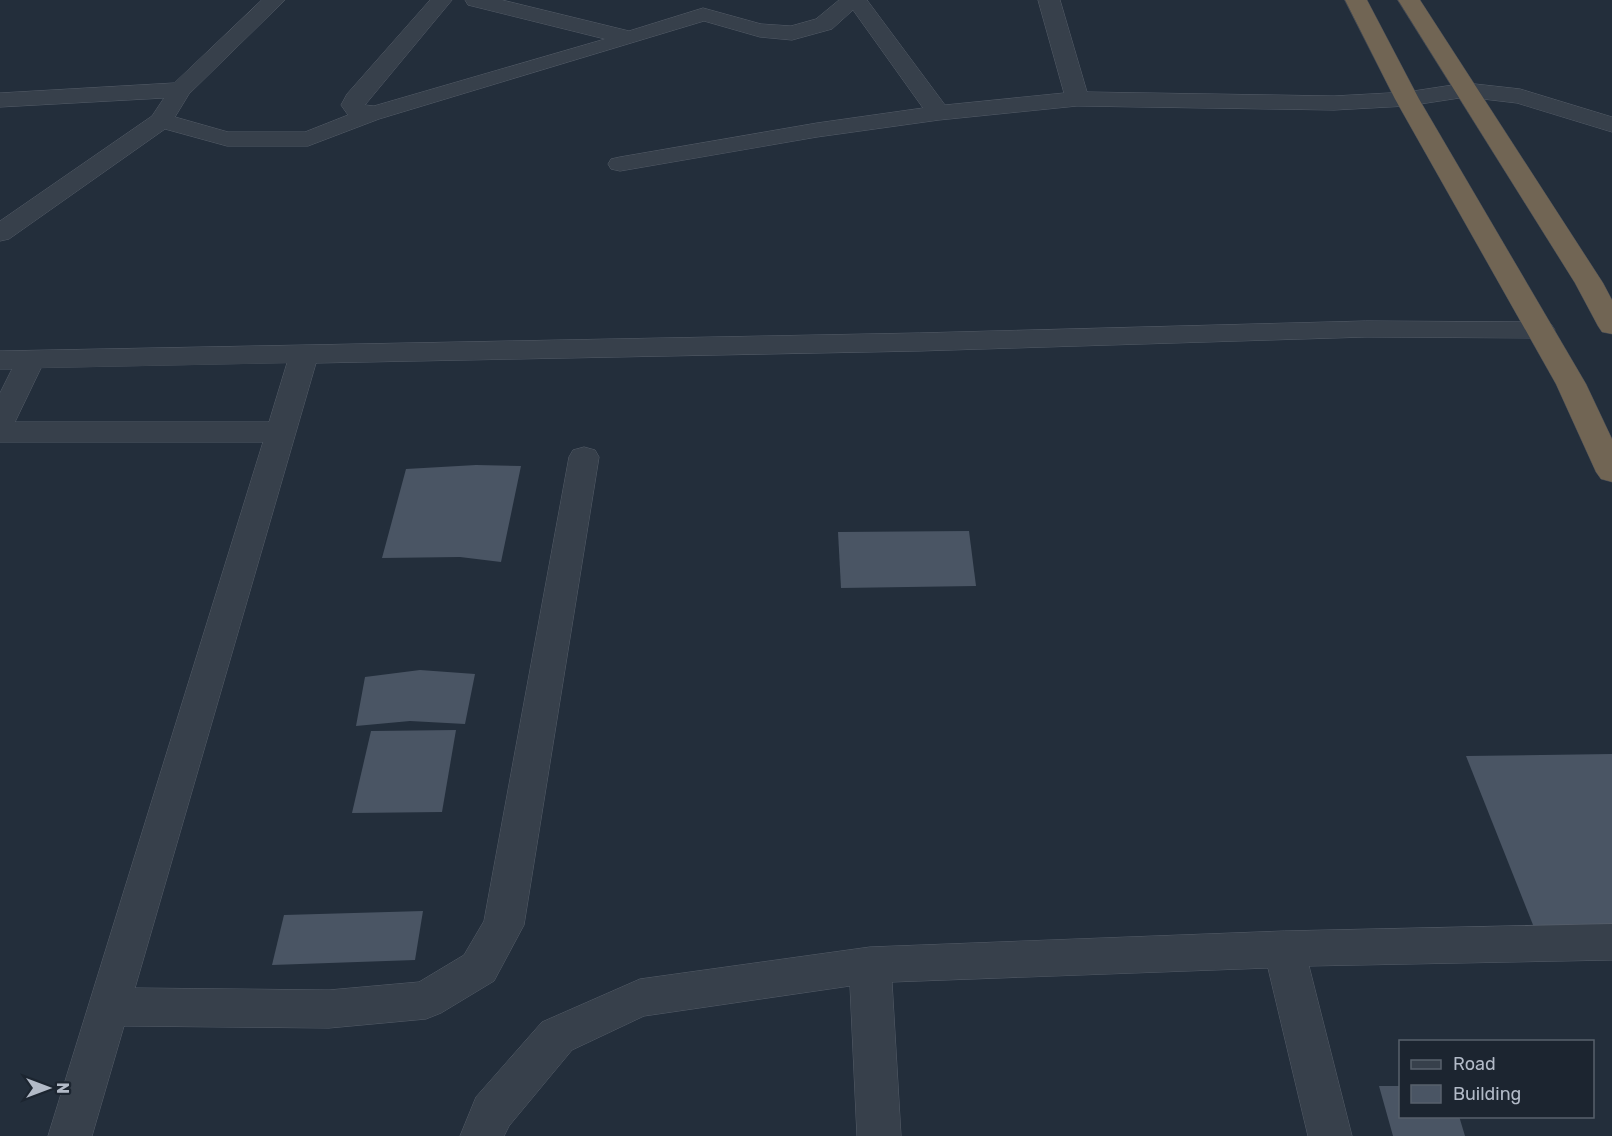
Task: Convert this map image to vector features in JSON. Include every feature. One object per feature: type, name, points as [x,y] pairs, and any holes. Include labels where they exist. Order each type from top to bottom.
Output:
[{"type":"highway","points":[[1356,0],[1407,99],[1571,384],[1612,472]]},
{"type":"highway","points":[[1409,0],[1588,283],[1612,326]]},
{"type":"street","points":[[0,233],[161,121],[180,90],[274,0]]},
{"type":"street","points":[[371,114],[354,110],[352,105],[441,0]]},
{"type":"street","points":[[476,0],[630,38]]},
{"type":"street","points":[[161,121],[227,139],[308,139],[371,114],[630,38],[703,7],[760,30],[792,33],[824,24],[854,0],[939,113]]},
{"type":"street","points":[[1049,0],[1077,99]]},
{"type":"street","points":[[0,100],[180,90]]},
{"type":"street","points":[[620,164],[817,130],[939,113],[1077,99],[1334,103],[1407,99],[1466,90],[1520,96],[1612,125]]},
{"type":"street","points":[[0,360],[919,342],[1366,329],[1541,330]]},
{"type":"street","points":[[70,1136],[304,354]]},
{"type":"street","points":[[0,422],[32,358]]},
{"type":"street","points":[[0,432],[282,432]]},
{"type":"street","points":[[110,1007],[329,1010],[426,1000],[478,968],[504,925],[584,457]]},
{"type":"street","points":[[482,1136],[492,1112],[557,1036],[640,998],[870,965],[1284,949],[1612,942]]},
{"type":"street","points":[[1284,949],[1330,1136]]},
{"type":"street","points":[[870,965],[879,1136]]},
{"type":"building","points":[[476,465],[521,466],[501,562],[460,557],[382,558],[406,469]]},
{"type":"building","points":[[969,531],[976,586],[841,588],[838,532]]},
{"type":"building","points":[[420,670],[475,674],[465,724],[410,721],[356,726],[365,677]]},
{"type":"building","points":[[456,730],[442,812],[352,813],[371,731]]},
{"type":"building","points":[[1612,754],[1612,929],[1535,930],[1466,756]]},
{"type":"building","points":[[423,911],[415,960],[272,965],[284,915]]},
{"type":"building","points":[[1379,1086],[1399,1086],[1399,1118],[1460,1118],[1465,1136],[1393,1136]]}]
